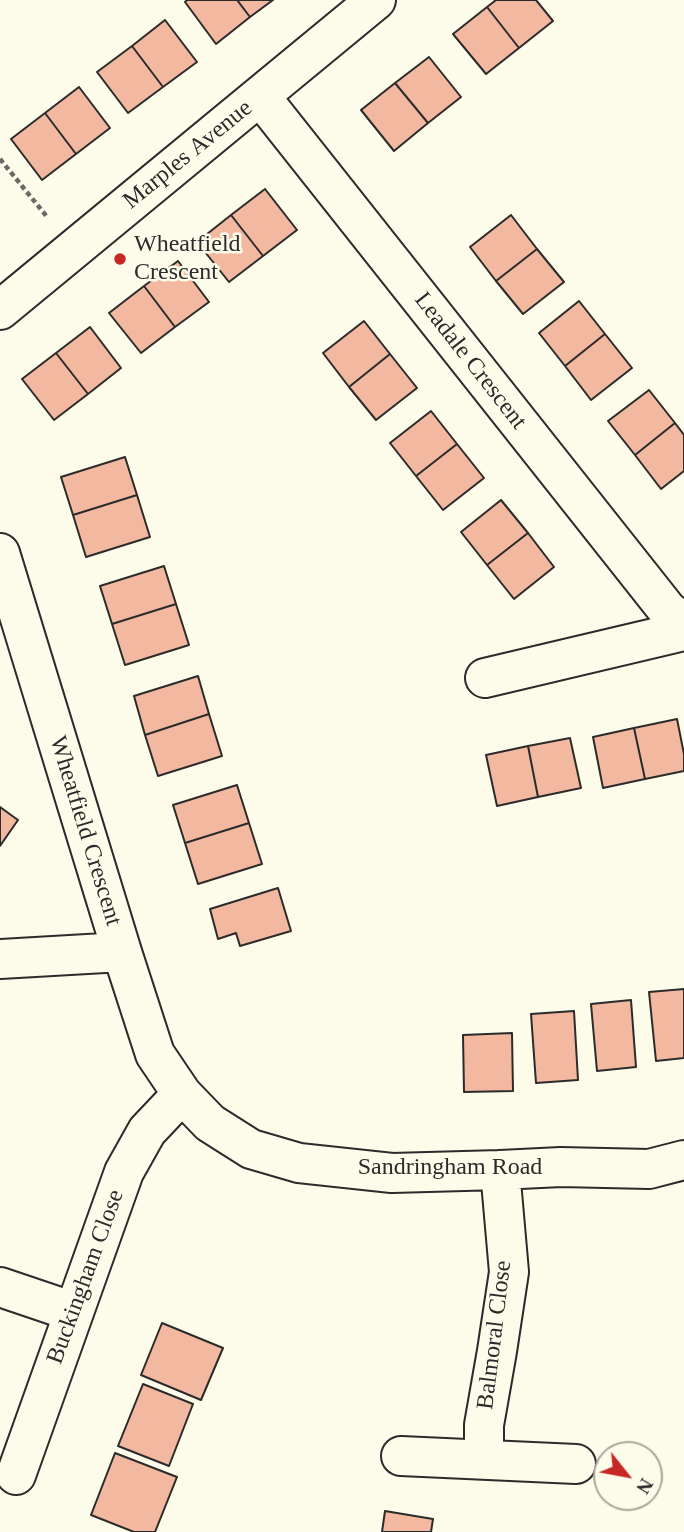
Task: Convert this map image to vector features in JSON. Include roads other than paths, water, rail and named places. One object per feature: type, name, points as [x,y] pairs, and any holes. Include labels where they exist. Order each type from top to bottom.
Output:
[{"type":"street","name":"Marples Avenue","points":[[0,310],[376,0]]},
{"type":"street","name":"Leadale Crescent","points":[[260,96],[659,600],[668,611],[684,622]]},
{"type":"street","name":"Wheatfield Crescent","points":[[0,553],[122,952],[0,958]]},
{"type":"street","points":[[485,678],[684,631]]},
{"type":"street","name":"Sandringham Road","points":[[122,952],[155,1054],[182,1094],[210,1124],[251,1149],[299,1163],[392,1173],[561,1167],[649,1169],[684,1160]]},
{"type":"street","name":"Buckingham Close","points":[[16,1475],[124,1172],[147,1131],[182,1094]]},
{"type":"street","name":"Balmoral Close","points":[[484,1458],[484,1425],[509,1272],[500,1170]]},
{"type":"street","points":[[0,1287],[74,1312]]},
{"type":"street","points":[[401,1455],[576,1464]]},
{"type":"place","name":"Wheatfield Crescent","points":[[120,259]]}]
